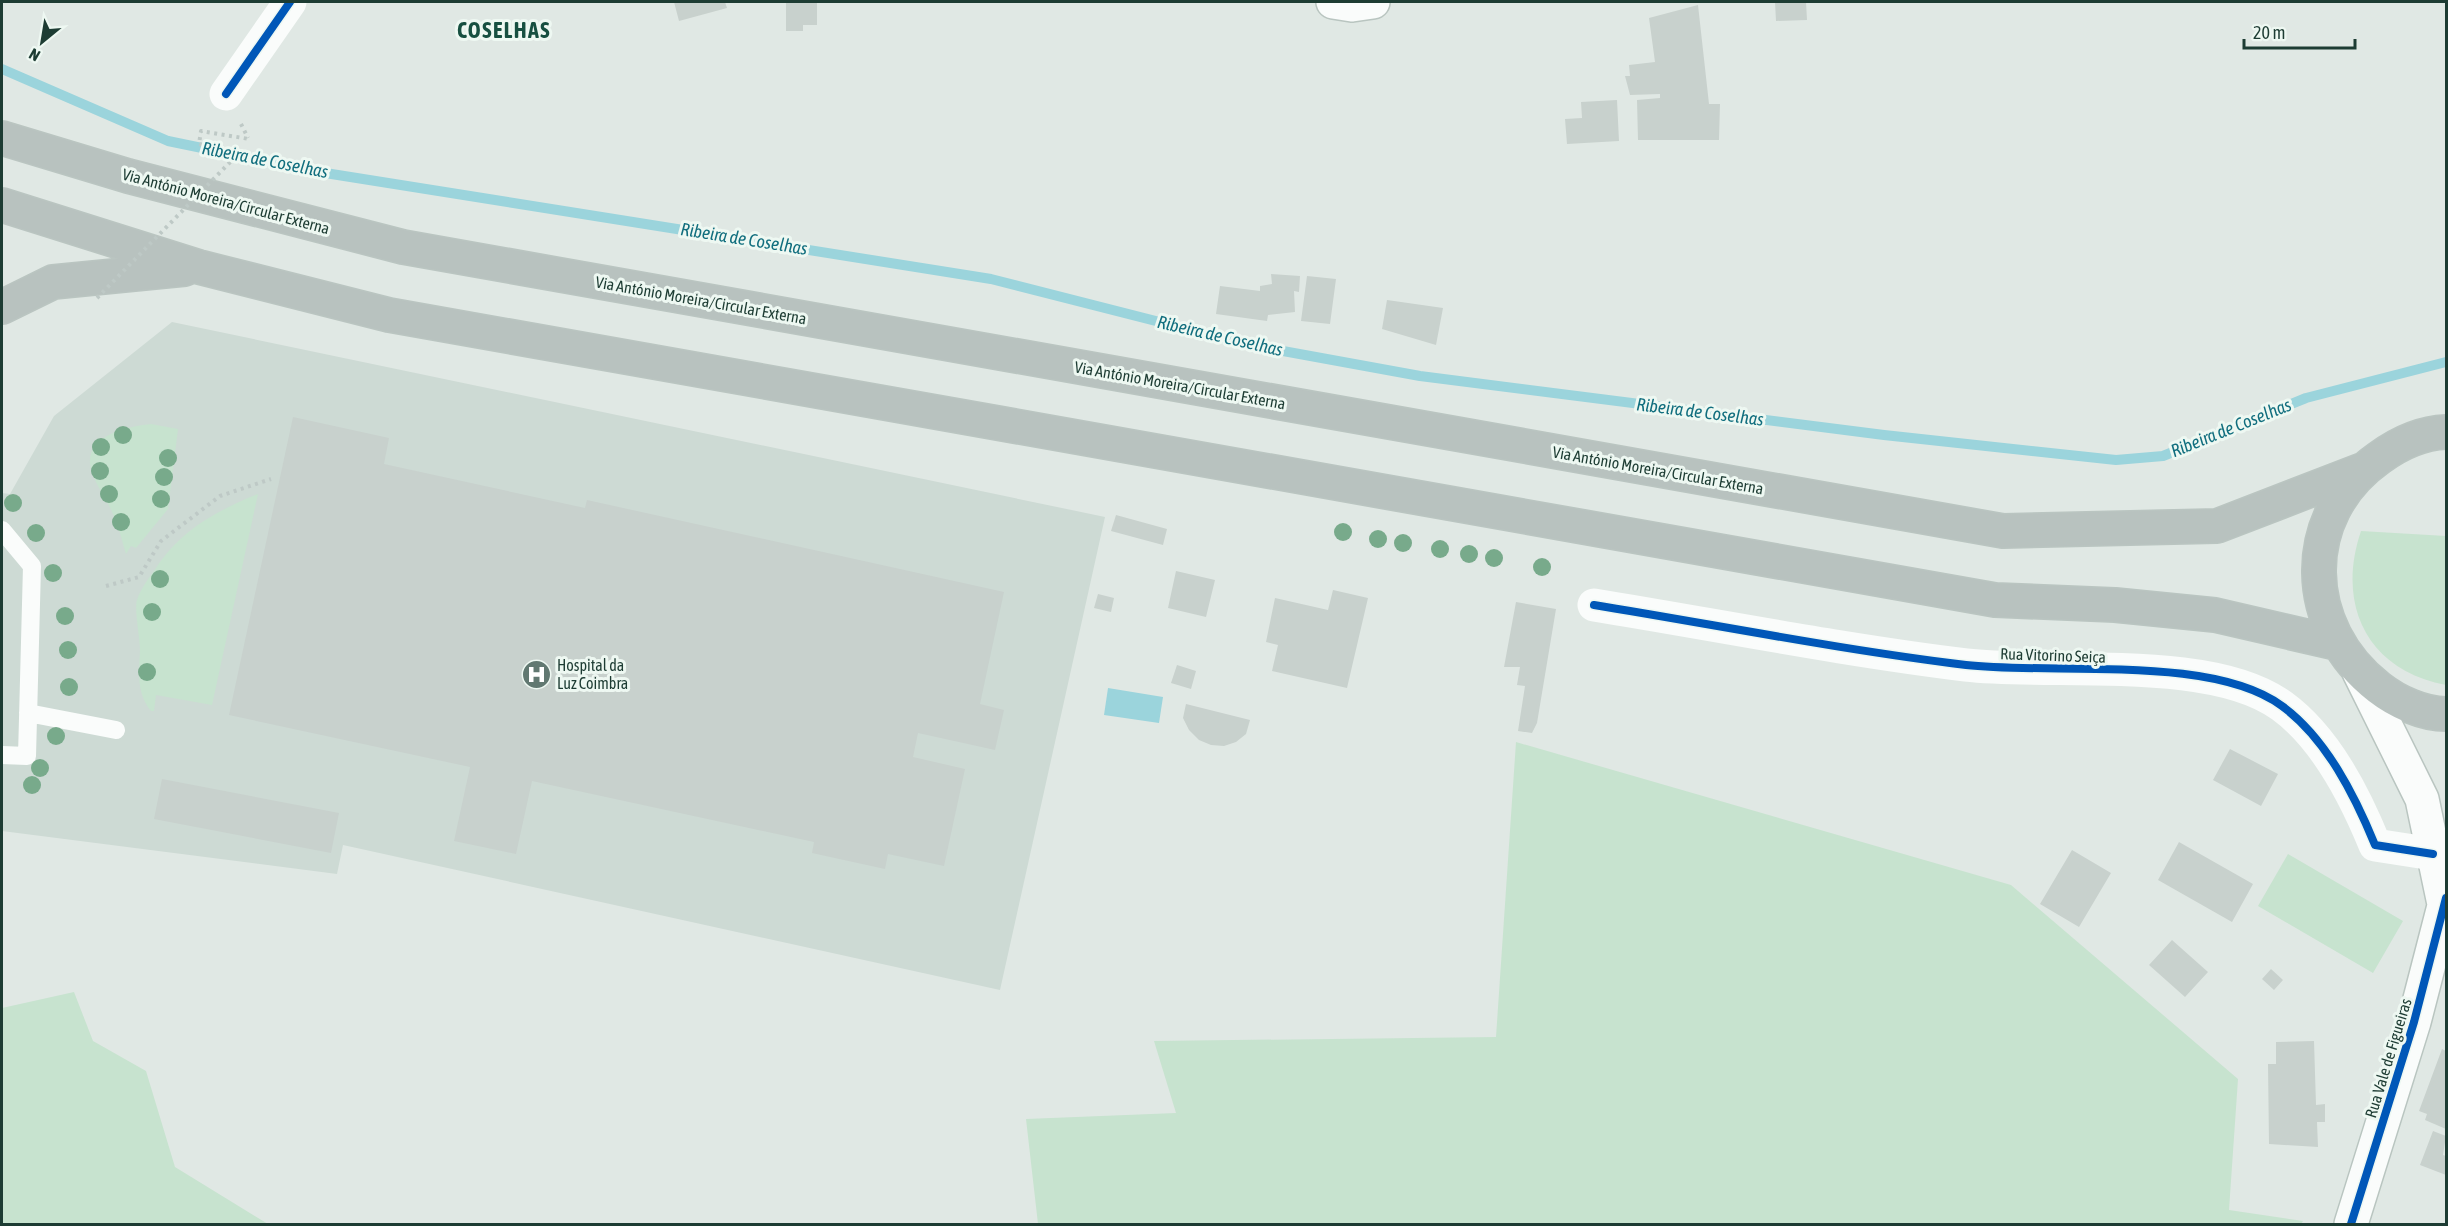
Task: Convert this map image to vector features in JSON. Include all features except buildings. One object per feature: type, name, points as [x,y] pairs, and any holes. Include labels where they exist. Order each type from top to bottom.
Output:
[{"type":"highway","name":"Via António Moreira/Circular Externa","points":[[2,138],[128,176],[403,248],[2003,531],[2217,526],[2362,470],[2396,446],[2436,432],[2446,432]]},
{"type":"highway","points":[[2,205],[199,267],[389,315],[1995,600],[2115,605],[2215,615],[2336,643]]},
{"type":"highway","points":[[2,307],[53,282],[199,267]]},
{"type":"highway","name":"Via António Moreira/Circular Externa","points":[[2362,470],[2334,507],[2320,552],[2320,598],[2336,643],[2359,672],[2394,699],[2437,714],[2446,714]]},
{"type":"street","points":[[226,94],[290,2]]},
{"type":"street","points":[[1333,2],[1352,5],[1373,2]]},
{"type":"street","name":"Rua Vitorino Seiça","points":[[1594,605],[1968,665],[2195,675],[2239,686],[2282,706],[2319,744],[2357,801],[2374,845],[2433,854]]},
{"type":"street","name":"Rua Vale de Figueiras","points":[[2351,1224],[2414,1022],[2445,901],[2422,799],[2359,672]]},
{"type":"lane","points":[[2,530],[32,566],[27,756],[2,755]]},
{"type":"lane","points":[[28,713],[116,730]]},
{"type":"path","points":[[97,298],[239,153],[199,144],[201,131],[249,139]]},
{"type":"path","points":[[106,586],[139,577],[161,541],[220,496],[271,479]]},
{"type":"shaded area","name":"Hospital da Luz Coimbra","points":[[172,322],[1105,517],[1000,990],[343,845],[337,874],[2,831],[2,493],[10,494],[54,416]]},
{"type":"green space","points":[[151,424],[178,429],[168,509],[136,548],[131,546],[126,554],[115,519],[93,476],[90,463],[91,453],[103,438],[112,433]]},
{"type":"green space","points":[[258,494],[212,705],[156,695],[154,711],[151,711],[143,697],[140,682],[136,604],[141,591],[166,555],[188,532],[228,507]]},
{"type":"green space","points":[[2361,531],[2446,536],[2446,685],[2419,677],[2396,665],[2378,649],[2364,630],[2356,608],[2353,584],[2354,558]]},
{"type":"green space","points":[[1516,742],[2011,885],[2238,1079],[2229,1210],[2303,1221],[2301,1224],[1038,1224],[1026,1119],[1176,1113],[1154,1041],[1496,1037]]},
{"type":"green space","points":[[2288,854],[2403,921],[2373,973],[2258,906]]},
{"type":"green space","points":[[74,992],[93,1041],[146,1071],[175,1167],[268,1224],[2,1224],[2,1008]]},
{"type":"water","points":[[1108,688],[1163,697],[1159,723],[1104,715]]},
{"type":"waterway","name":"Ribeira de Coselhas","points":[[2,69],[168,141],[319,172],[991,279],[1250,345],[1420,376],[1884,435],[2116,460],[2163,456],[2306,398],[2446,362]]},
{"type":"cycle path","points":[[226,94],[290,2]]},
{"type":"cycle path","points":[[1594,605],[1827,645],[1966,665],[2130,670],[2215,679],[2252,690],[2282,706],[2298,719],[2338,769],[2375,845],[2433,854]]},
{"type":"cycle path","points":[[2351,1224],[2414,1022],[2446,898]]},
{"type":"place","name":"Hospital da Luz Coimbra","points":[[536,674]]},
{"type":"district","name":"COSELHAS","points":[[504,30]]}]
